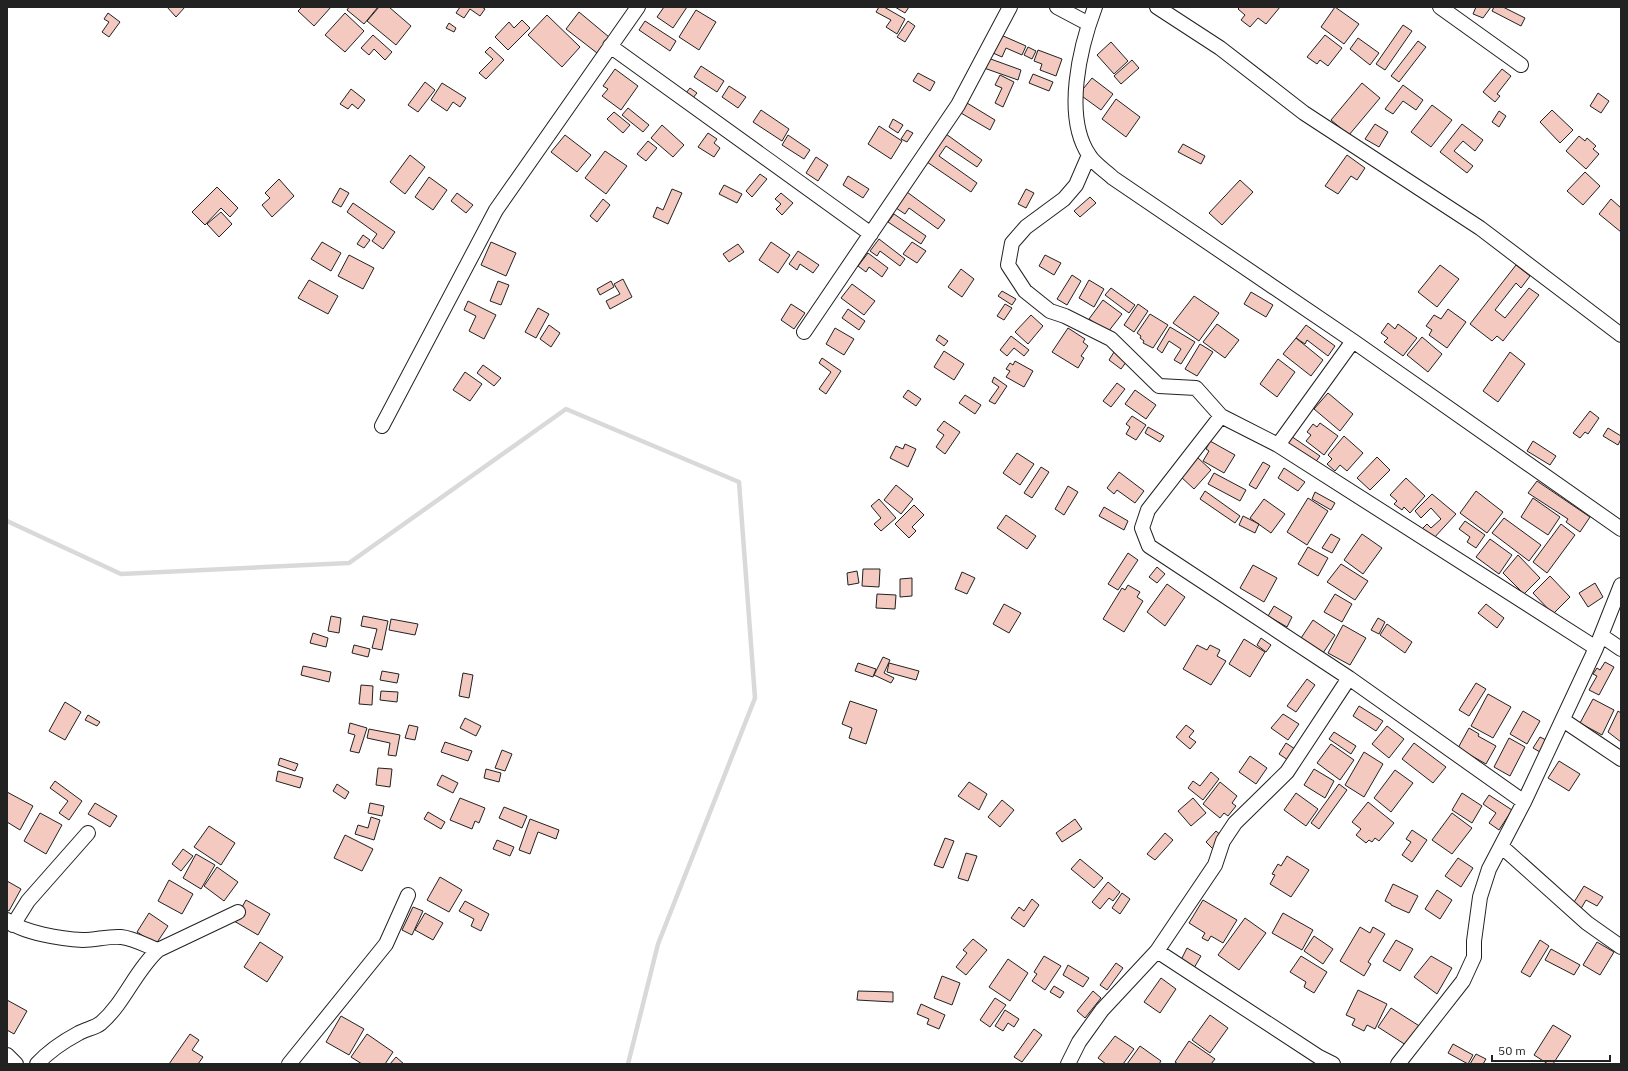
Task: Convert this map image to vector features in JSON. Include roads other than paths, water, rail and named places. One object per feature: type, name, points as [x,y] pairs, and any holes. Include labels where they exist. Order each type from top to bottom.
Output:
[{"type":"street","points":[[382,426],[496,210],[638,7]]},
{"type":"street","points":[[804,332],[958,105],[1010,7]]},
{"type":"street","points":[[1057,7],[1088,24]]},
{"type":"street","points":[[1095,7],[1088,24],[1080,55],[1075,107],[1078,129],[1089,155],[1113,178],[1353,341],[1621,529]]},
{"type":"street","points":[[1157,7],[1220,48],[1304,112],[1480,228],[1621,335]]},
{"type":"street","points":[[1440,7],[1521,64]]},
{"type":"street","points":[[610,46],[871,234]]},
{"type":"street","points":[[1089,155],[1076,185],[1064,199],[1026,227],[1012,243],[1008,265],[1025,292],[1050,311],[1065,316],[1111,338],[1159,386],[1196,388],[1222,416],[1278,445],[1599,642],[1621,649]]},
{"type":"street","points":[[1278,445],[1353,341]]},
{"type":"street","points":[[1222,416],[1148,510],[1142,528],[1149,546],[1349,678],[1524,802]]},
{"type":"street","points":[[1398,1064],[1463,981],[1474,957],[1474,941],[1480,896],[1489,869],[1524,802],[1563,720],[1599,642],[1621,585]]},
{"type":"street","points":[[1068,1064],[1079,1042],[1102,1010],[1157,951],[1215,865],[1223,841],[1235,823],[1287,772],[1349,678]]},
{"type":"street","points":[[1563,720],[1621,759]]},
{"type":"street","points":[[88,833],[10,922],[52,937],[84,940],[121,937],[134,940],[158,950]]},
{"type":"street","points":[[1501,846],[1587,923],[1621,947]]},
{"type":"street","points":[[289,1064],[386,944],[408,895]]},
{"type":"street","points":[[37,1064],[43,1057],[78,1033],[100,1024],[118,1005],[147,960],[158,950],[238,912]]},
{"type":"street","points":[[1157,951],[1319,1057],[1333,1064]]},
{"type":"street","points":[[7,1055],[16,1064]]},
{"type":"waterway","points":[[7,521],[121,574],[349,563],[566,409],[739,482],[755,698],[658,944],[628,1064]]}]
